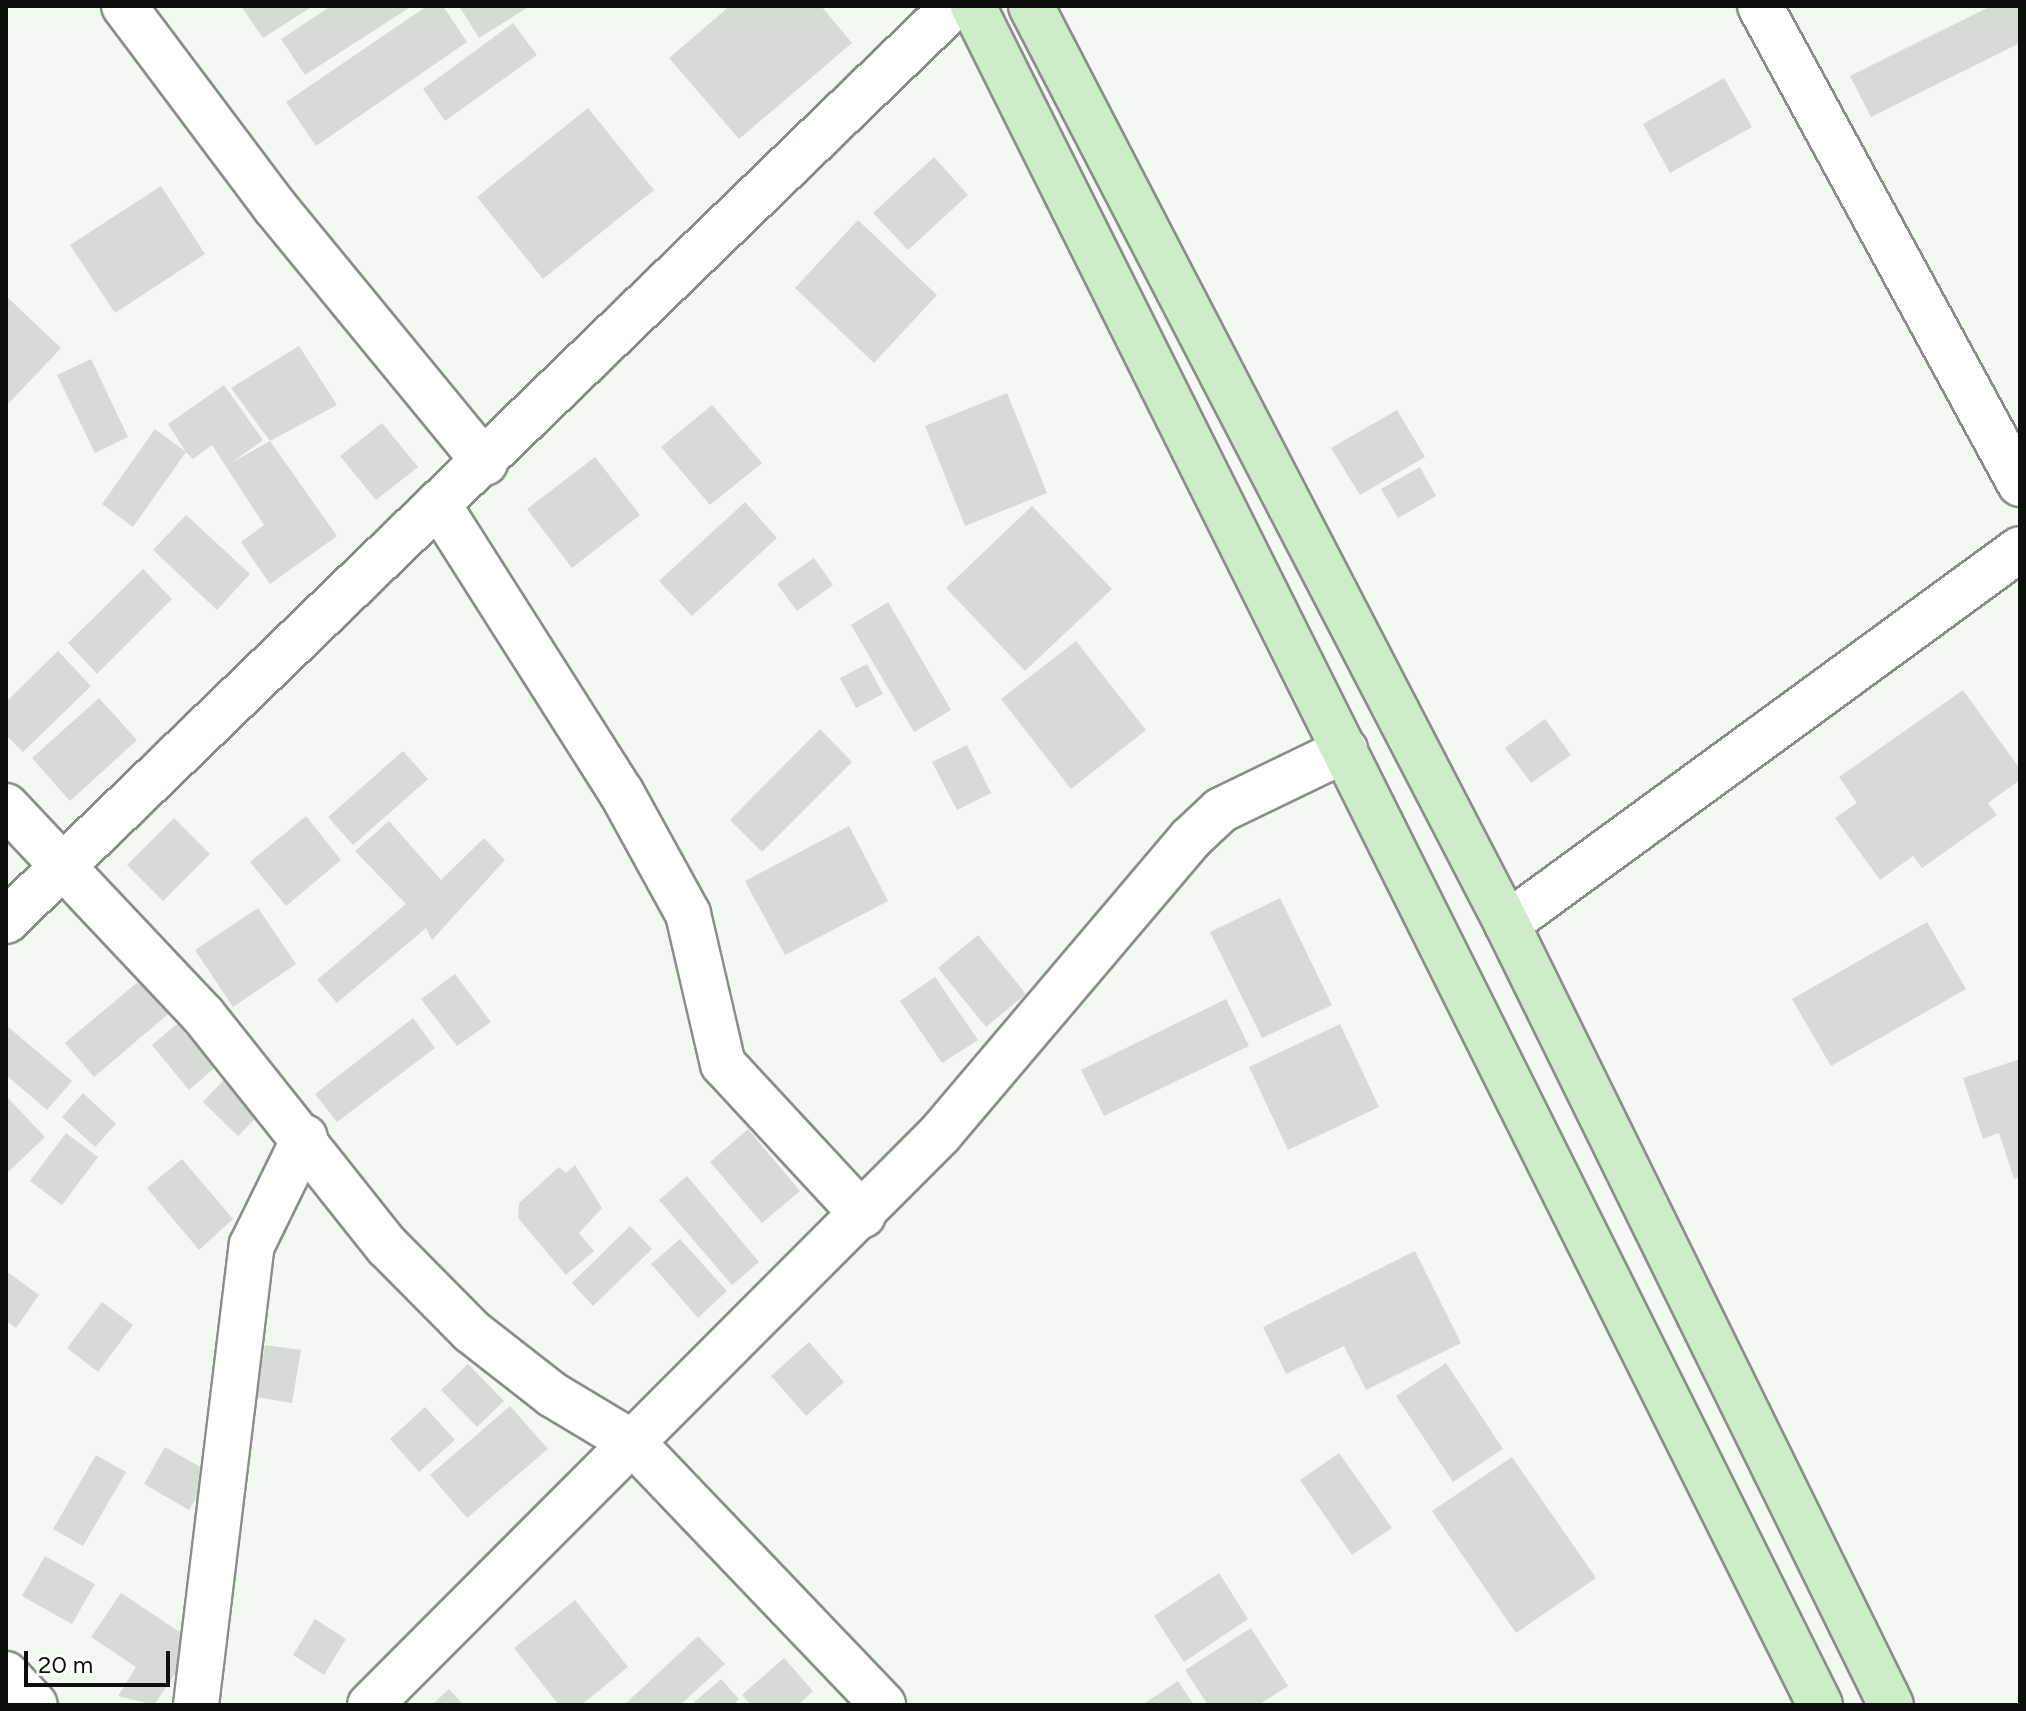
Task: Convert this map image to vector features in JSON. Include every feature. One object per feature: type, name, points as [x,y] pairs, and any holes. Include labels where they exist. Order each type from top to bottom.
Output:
[{"type":"main road","points":[[973,6],[1820,1705]]},
{"type":"main road","points":[[1031,6],[1507,924],[1891,1705]]},
{"type":"street","points":[[124,6],[275,207],[485,463]]},
{"type":"street","points":[[6,921],[438,504],[485,463],[954,6]]},
{"type":"street","points":[[1760,6],[2020,484]]},
{"type":"street","points":[[438,504],[621,792],[688,914],[723,1064],[863,1215]]},
{"type":"street","points":[[1507,924],[2020,549]]},
{"type":"street","points":[[370,1705],[536,1531],[633,1443],[863,1215],[1190,839],[1221,810],[1345,750]]},
{"type":"street","points":[[6,806],[305,1137],[387,1246],[471,1331],[553,1395],[633,1443],[883,1705]]},
{"type":"street","points":[[196,1705],[252,1245],[305,1137]]},
{"type":"street","points":[[6,1674],[35,1705]]},
{"type":"building","points":[[241,6],[313,6],[263,38]]},
{"type":"building","points":[[331,6],[412,6],[305,75],[281,39]]},
{"type":"building","points":[[427,6],[443,6],[467,42],[316,146],[286,102]]},
{"type":"building","points":[[459,6],[530,6],[479,38]]},
{"type":"building","points":[[730,6],[821,6],[852,43],[739,139],[669,58]]},
{"type":"building","points":[[1991,6],[2020,6],[2020,43],[1871,117],[1850,76]]},
{"type":"building","points":[[513,23],[537,55],[445,121],[423,89]]},
{"type":"building","points":[[1724,78],[1752,127],[1670,173],[1643,124]]},
{"type":"building","points":[[588,108],[654,190],[543,279],[477,197]]},
{"type":"building","points":[[934,157],[968,195],[908,250],[873,213]]},
{"type":"building","points":[[161,186],[205,254],[115,313],[70,245]]},
{"type":"building","points":[[858,220],[937,295],[874,363],[795,288]]},
{"type":"building","points":[[6,296],[61,348],[9,403],[6,400]]},
{"type":"building","points":[[299,346],[337,405],[270,441],[231,388]]},
{"type":"building","points":[[91,359],[128,437],[95,453],[57,375]]},
{"type":"building","points":[[224,385],[263,440],[231,463],[270,441],[337,536],[270,584],[241,542],[264,525],[212,445],[193,459],[168,424]]},
{"type":"building","points":[[1007,393],[1047,493],[965,526],[925,426]]},
{"type":"building","points":[[712,405],[762,463],[710,505],[661,447]]},
{"type":"building","points":[[1397,410],[1425,457],[1360,495],[1331,448]]},
{"type":"building","points":[[382,423],[418,467],[376,500],[340,456]]},
{"type":"building","points":[[155,429],[186,452],[133,527],[102,504]]},
{"type":"building","points":[[595,457],[640,515],[572,568],[527,509]]},
{"type":"building","points":[[1420,467],[1436,496],[1398,518],[1381,489]]},
{"type":"building","points":[[745,502],[777,538],[692,616],[659,581]]},
{"type":"building","points":[[1032,506],[1112,589],[1025,671],[946,588]]},
{"type":"building","points":[[186,515],[250,574],[217,610],[153,550]]},
{"type":"building","points":[[814,558],[833,585],[797,611],[777,584]]},
{"type":"building","points":[[143,569],[172,599],[97,674],[68,643]]},
{"type":"building","points":[[888,602],[951,710],[914,732],[851,625]]},
{"type":"building","points":[[1076,641],[1146,730],[1071,789],[1001,699]]},
{"type":"building","points":[[58,651],[91,686],[23,752],[6,735],[6,702]]},
{"type":"building","points":[[867,664],[883,694],[856,708],[840,678]]},
{"type":"building","points":[[1963,690],[2020,769],[2020,780],[1988,803],[1997,815],[1922,868],[1913,856],[1880,880],[1835,818],[1857,803],[1839,777]]},
{"type":"building","points":[[99,698],[137,740],[70,801],[32,758]]},
{"type":"building","points":[[1545,719],[1571,755],[1531,783],[1505,748]]},
{"type":"building","points":[[820,729],[852,762],[762,852],[730,820]]},
{"type":"building","points":[[967,745],[991,793],[957,810],[932,762]]},
{"type":"building","points":[[403,751],[428,779],[353,845],[328,817]]},
{"type":"building","points":[[306,816],[341,860],[286,906],[250,862]]},
{"type":"building","points":[[174,818],[210,854],[163,901],[127,865]]},
{"type":"building","points":[[389,821],[441,880],[484,838],[505,860],[432,940],[426,928],[337,1003],[317,980],[406,904],[355,851]]},
{"type":"building","points":[[849,826],[888,901],[785,955],[745,881]]},
{"type":"building","points":[[1280,898],[1332,1005],[1262,1038],[1210,932]]},
{"type":"building","points":[[258,908],[296,964],[233,1007],[195,950]]},
{"type":"building","points":[[1927,922],[1966,989],[1831,1066],[1792,999]]},
{"type":"building","points":[[978,935],[1026,994],[986,1027],[938,968]]},
{"type":"building","points":[[455,974],[491,1022],[457,1046],[421,999]]},
{"type":"building","points":[[145,976],[173,1010],[94,1077],[65,1043]]},
{"type":"building","points":[[935,977],[978,1040],[942,1063],[900,1001]]},
{"type":"building","points":[[1226,999],[1249,1046],[1104,1116],[1081,1070]]},
{"type":"building","points":[[413,1018],[435,1048],[337,1122],[315,1094]]},
{"type":"building","points":[[183,1019],[220,1063],[189,1090],[152,1045]]},
{"type":"building","points":[[1340,1024],[1379,1107],[1288,1150],[1249,1067]]},
{"type":"building","points":[[6,1025],[72,1081],[47,1110],[6,1075]]},
{"type":"building","points":[[2020,1059],[2020,1177],[2014,1179],[1999,1133],[1983,1139],[1963,1078]]},
{"type":"building","points":[[231,1072],[267,1106],[238,1136],[203,1102]]},
{"type":"building","points":[[83,1093],[116,1124],[95,1147],[62,1117]]},
{"type":"building","points":[[6,1096],[45,1137],[6,1174]]},
{"type":"building","points":[[748,1129],[800,1191],[762,1223],[710,1162]]},
{"type":"building","points":[[66,1133],[98,1157],[62,1205],[30,1181]]},
{"type":"building","points":[[182,1159],[233,1219],[199,1250],[147,1188]]},
{"type":"building","points":[[575,1165],[602,1208],[579,1233],[594,1251],[566,1275],[518,1218],[519,1203],[559,1167],[566,1173]]},
{"type":"building","points":[[687,1176],[759,1262],[732,1285],[659,1200]]},
{"type":"building","points":[[630,1226],[652,1249],[593,1306],[572,1283]]},
{"type":"building","points":[[680,1239],[727,1291],[698,1318],[651,1264]]},
{"type":"building","points":[[1415,1251],[1461,1343],[1366,1390],[1344,1346],[1286,1374],[1263,1327]]},
{"type":"building","points":[[6,1271],[39,1295],[16,1328],[6,1321]]},
{"type":"building","points":[[102,1302],[133,1325],[98,1372],[67,1348]]},
{"type":"building","points":[[809,1342],[844,1382],[806,1416],[771,1376]]},
{"type":"building","points":[[265,1345],[301,1350],[292,1403],[256,1397]]},
{"type":"building","points":[[1446,1363],[1503,1449],[1453,1482],[1396,1396]]},
{"type":"building","points":[[468,1364],[504,1401],[477,1427],[441,1390]]},
{"type":"building","points":[[510,1406],[548,1449],[467,1518],[430,1475]]},
{"type":"building","points":[[425,1407],[455,1440],[419,1472],[390,1439]]},
{"type":"building","points":[[165,1447],[211,1473],[189,1510],[144,1484]]},
{"type":"building","points":[[1339,1453],[1392,1528],[1352,1555],[1300,1480]]},
{"type":"building","points":[[96,1455],[126,1472],[83,1546],[53,1529]]},
{"type":"building","points":[[1512,1457],[1596,1578],[1516,1633],[1432,1511]]},
{"type":"building","points":[[45,1556],[95,1584],[72,1624],[22,1596]]},
{"type":"building","points":[[1219,1573],[1248,1619],[1184,1662],[1154,1616]]},
{"type":"building","points":[[121,1593],[196,1643],[154,1705],[118,1696],[136,1667],[91,1637]]},
{"type":"building","points":[[575,1600],[628,1667],[581,1705],[559,1705],[514,1648]]},
{"type":"building","points":[[315,1619],[346,1639],[324,1675],[293,1655]]},
{"type":"building","points":[[1251,1628],[1288,1686],[1258,1705],[1208,1705],[1185,1670]]},
{"type":"building","points":[[698,1636],[725,1664],[680,1705],[624,1705]]},
{"type":"building","points":[[784,1658],[813,1691],[798,1705],[751,1705],[742,1695]]},
{"type":"building","points":[[721,1679],[739,1699],[733,1705],[691,1705]]},
{"type":"building","points":[[1178,1681],[1194,1705],[1142,1705]]},
{"type":"building","points":[[449,1689],[464,1705],[432,1705]]}]
